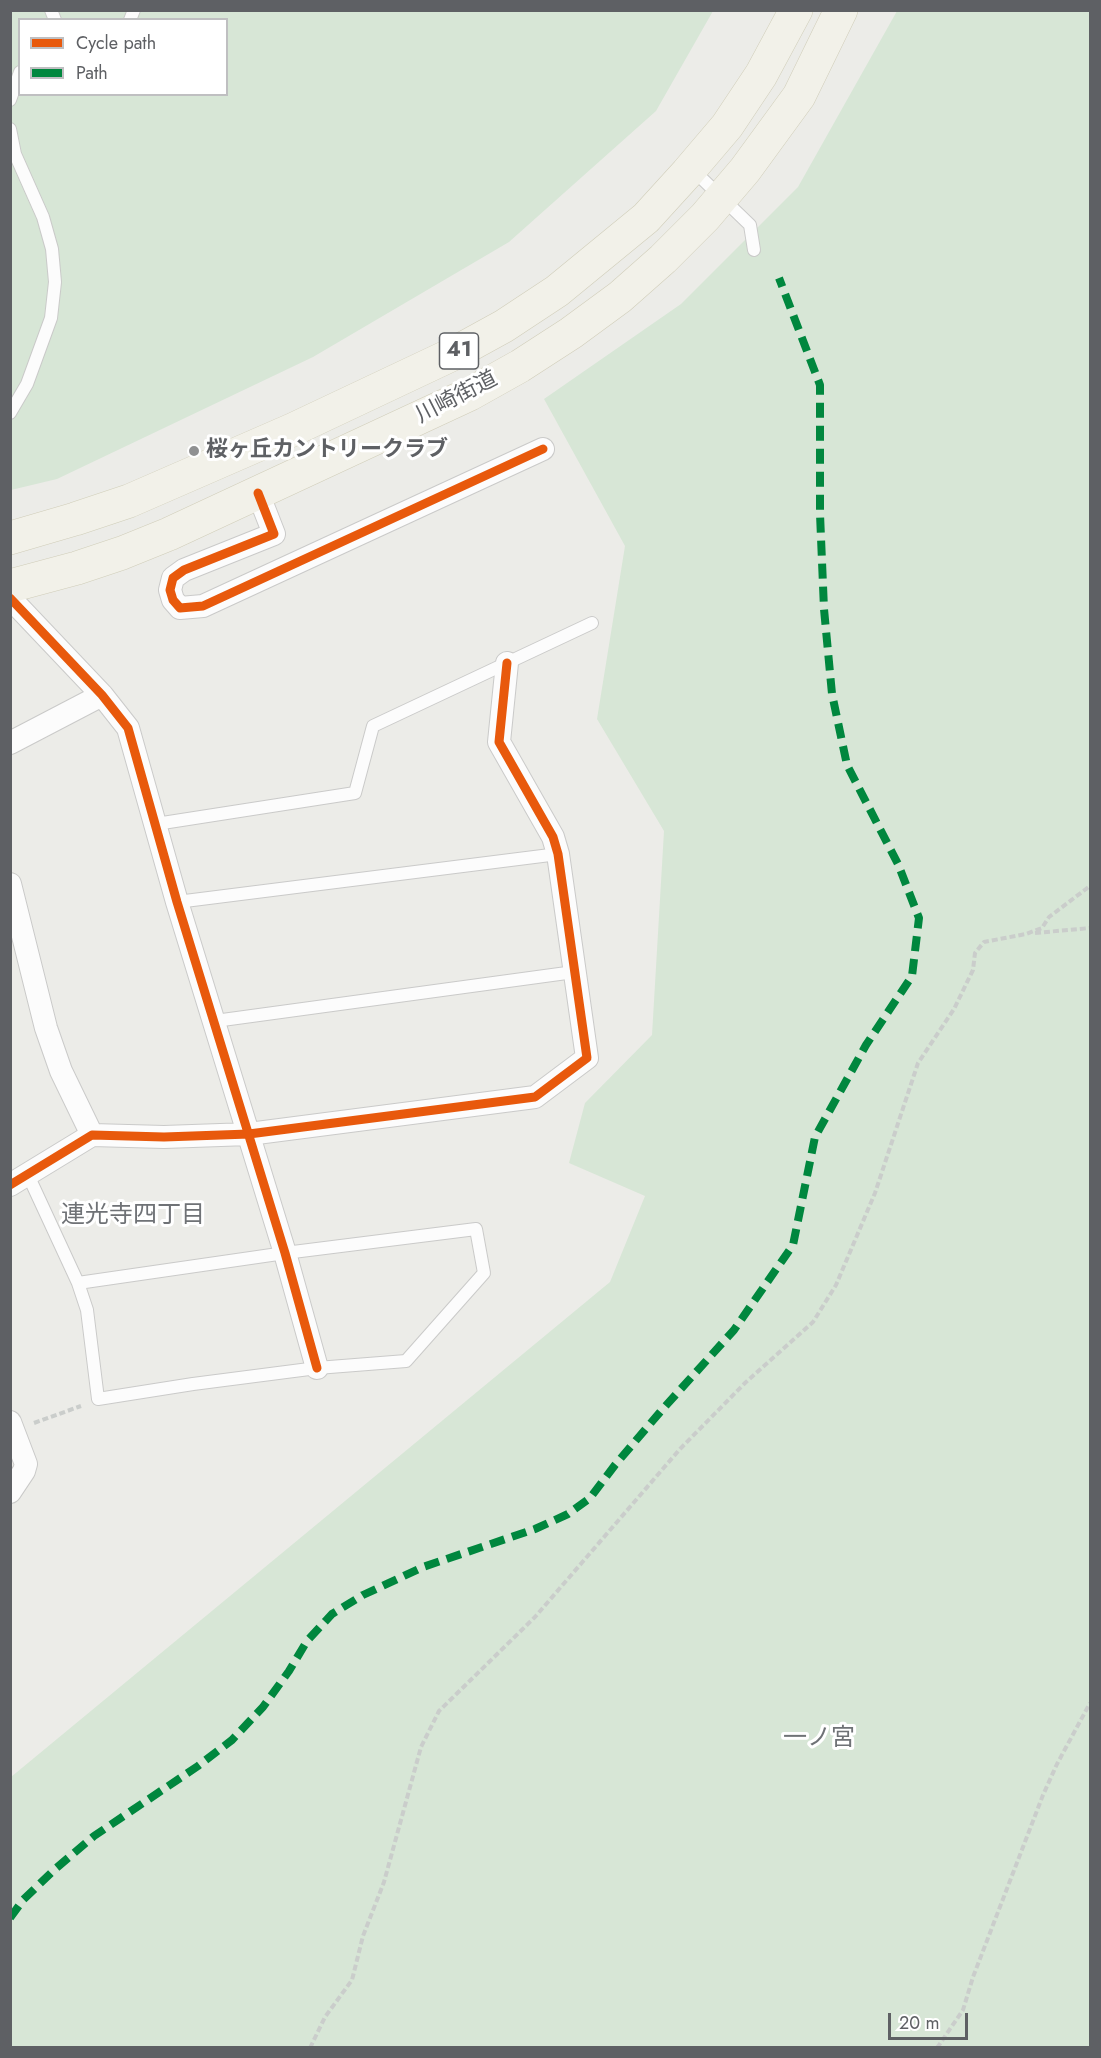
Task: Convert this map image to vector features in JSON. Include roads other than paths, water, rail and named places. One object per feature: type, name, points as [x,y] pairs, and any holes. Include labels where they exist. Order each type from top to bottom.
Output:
[{"type":"main road","name":"川崎街道","points":[[10,538],[129,501],[292,430],[453,354],[504,326],[557,291],[646,218],[692,168],[727,126],[755,84],[796,10]]},
{"type":"main road","name":"川崎街道","points":[[10,586],[122,553],[258,493],[470,394],[520,366],[571,333],[620,297],[663,259],[705,217],[745,170],[799,96],[841,10]]},
{"type":"street","points":[[258,493],[274,534],[184,570],[173,578],[170,590],[173,600],[180,608],[203,606],[543,449]]},
{"type":"street","points":[[10,598],[102,695],[128,728],[177,902],[285,1253],[317,1368]]},
{"type":"street","points":[[19,1180],[92,1135],[164,1137],[249,1134],[535,1097],[587,1058],[558,854],[553,837],[500,742],[507,663]]},
{"type":"street","points":[[10,743],[102,695]]},
{"type":"street","points":[[10,884],[46,1028],[61,1071],[92,1135]]},
{"type":"street","points":[[10,1492],[26,1464],[12,1427]]},
{"type":"lane","points":[[10,100],[18,78]]},
{"type":"lane","points":[[10,129],[15,154],[43,217],[52,249],[56,282],[51,318],[27,384],[10,413]]},
{"type":"lane","points":[[692,168],[750,225],[754,250]]},
{"type":"lane","points":[[156,824],[355,793],[374,726],[592,623]]},
{"type":"lane","points":[[177,902],[558,854]]},
{"type":"lane","points":[[214,1021],[574,972]]},
{"type":"lane","points":[[19,1180],[78,1283],[87,1310],[98,1400],[193,1384],[317,1368],[406,1361],[484,1273],[476,1229],[285,1253],[78,1283]]},
{"type":"place","name":"桜ヶ丘カントリークラブ","points":[[194,451]]},
{"type":"district","name":"連光寺四丁目","points":[[133,1216]]},
{"type":"district","name":"一ノ宮","points":[[819,1739]]}]
